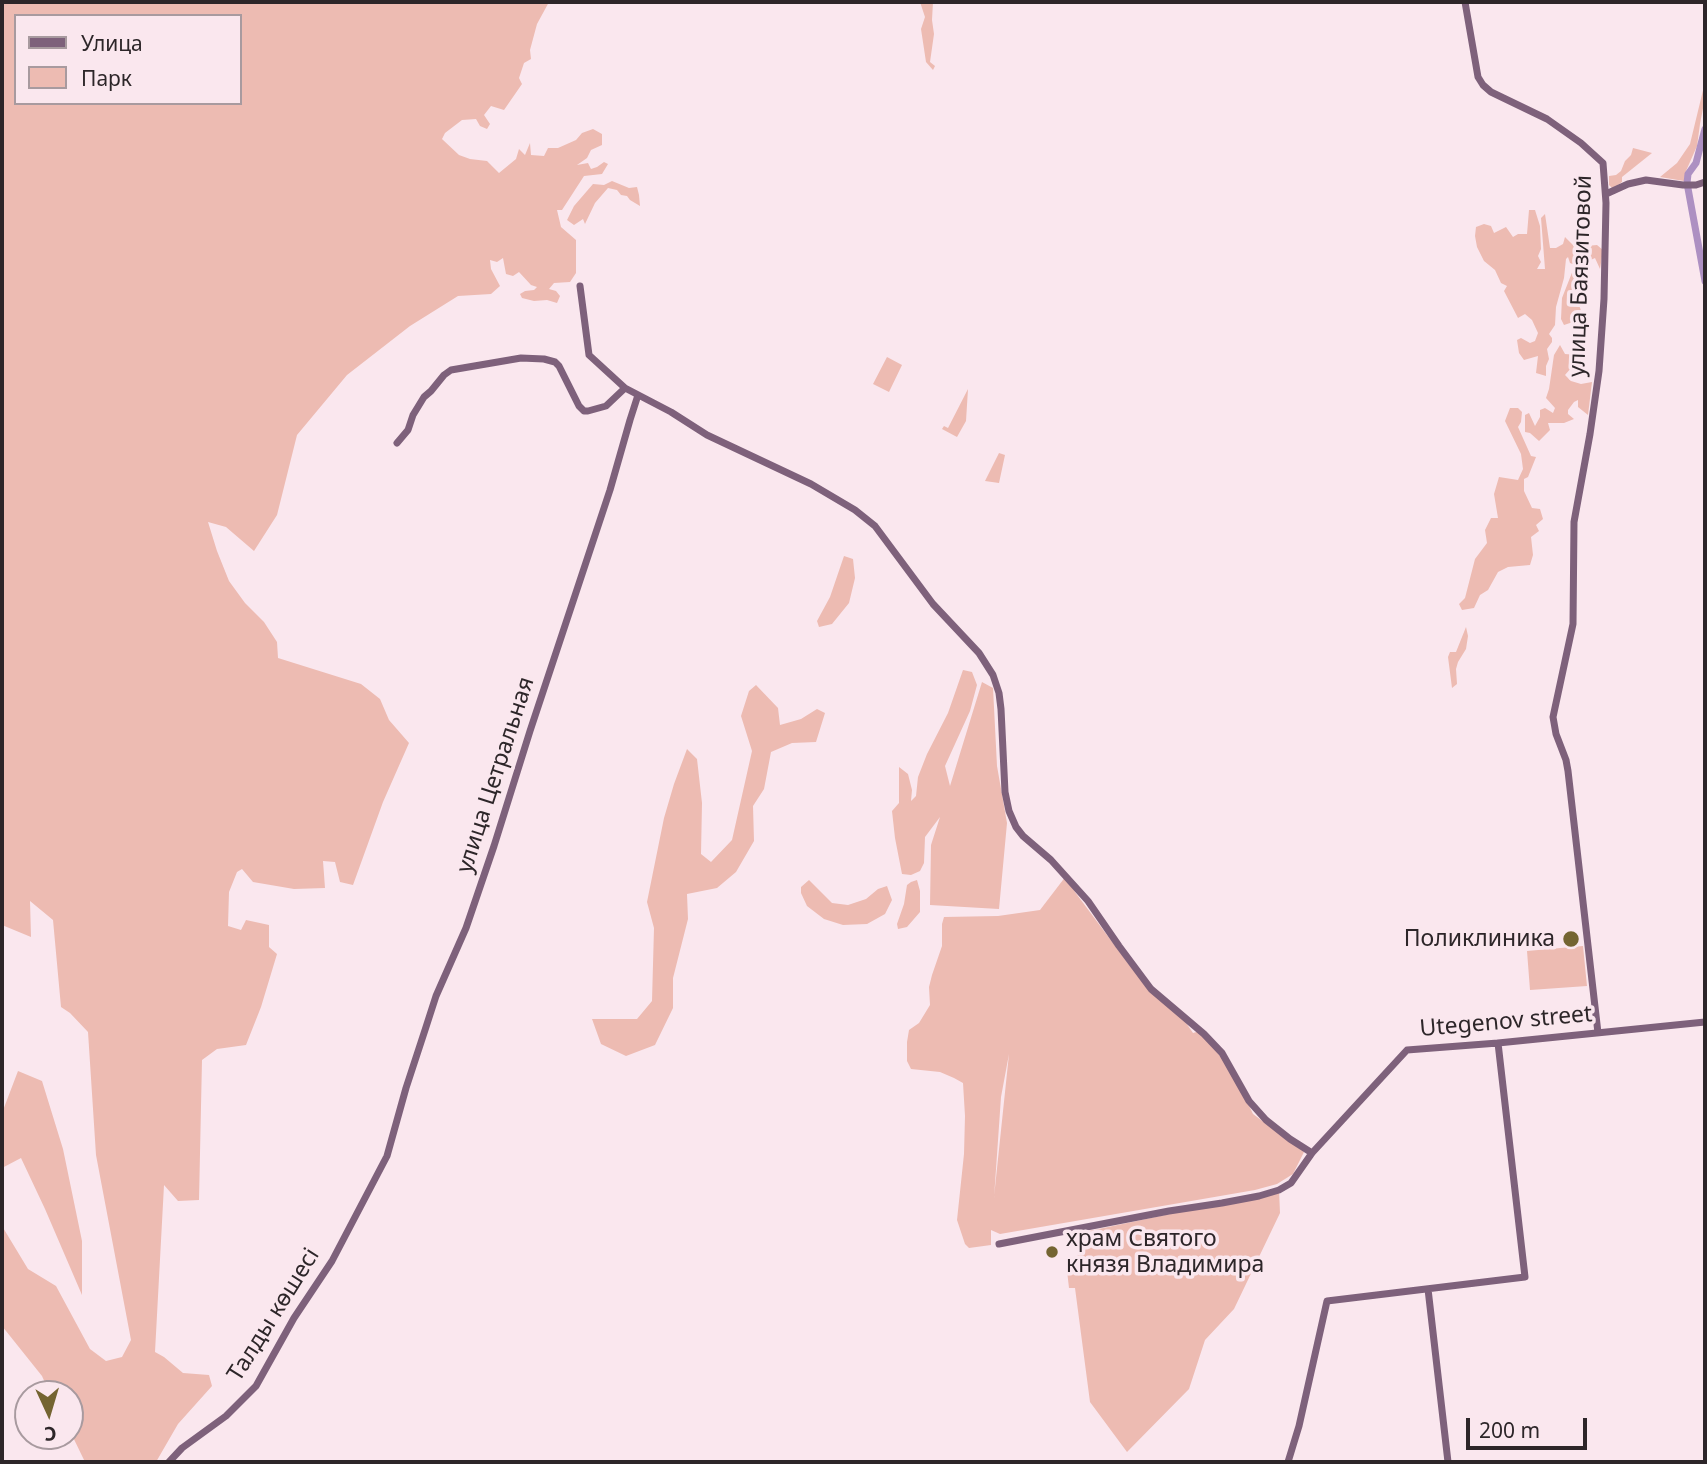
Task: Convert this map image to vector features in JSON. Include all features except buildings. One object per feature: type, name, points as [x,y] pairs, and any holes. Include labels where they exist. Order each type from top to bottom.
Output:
[{"type":"street","name":"улица Баязитовой","points":[[1465,2],[1478,77],[1483,85],[1491,92],[1547,118],[1603,163],[1606,194],[1604,299],[1599,371],[1574,522],[1573,624],[1553,717],[1568,771],[1598,1033]]},
{"type":"street","points":[[1606,194],[1628,184],[1646,180],[1687,185],[1705,182]]},
{"type":"street","points":[[580,286],[589,355],[625,388],[707,435],[811,484],[855,510],[875,526],[933,604],[979,653],[993,675],[1001,709],[1005,792],[1016,827],[1088,901],[1151,989],[1204,1034],[1222,1054],[1249,1101],[1266,1120],[1312,1153]]},
{"type":"street","points":[[397,443],[408,430],[418,405],[451,370],[521,358],[552,360],[563,372],[579,406],[588,411],[606,406],[625,388]]},
{"type":"street","name":"улица Цетральная","points":[[382,1164],[392,1141],[433,1006],[466,928],[490,859],[639,395]]},
{"type":"street","name":"Utegenov street","points":[[999,1244],[1259,1196],[1279,1190],[1291,1183],[1312,1153],[1407,1050],[1705,1022]]},
{"type":"street","points":[[1288,1462],[1299,1426],[1327,1301],[1525,1278],[1497,1043]]},
{"type":"street","name":"Талды көшесі","points":[[169,1462],[183,1448],[226,1416],[256,1386],[294,1318],[332,1261],[382,1164]]},
{"type":"street","points":[[1428,1289],[1448,1462]]},
{"type":"green space","points":[[2,2],[549,2],[537,24],[530,50],[531,59],[524,63],[519,78],[522,84],[504,110],[491,106],[484,115],[490,124],[487,129],[480,126],[476,119],[462,120],[445,133],[442,139],[459,155],[487,161],[499,173],[516,159],[519,149],[525,155],[530,143],[531,155],[544,156],[548,148],[558,148],[576,140],[582,133],[593,129],[602,134],[602,145],[591,150],[587,158],[577,165],[588,163],[591,169],[604,162],[608,164],[602,174],[584,176],[562,210],[557,210],[561,227],[576,240],[576,273],[570,282],[554,283],[549,289],[560,296],[557,303],[522,298],[520,294],[537,287],[531,285],[519,272],[513,276],[506,274],[503,258],[497,262],[490,260],[491,269],[500,286],[491,294],[458,296],[410,326],[347,375],[297,435],[277,515],[254,551],[226,527],[208,522],[229,581],[245,603],[264,622],[277,642],[278,658],[361,684],[380,699],[389,720],[409,743],[383,802],[353,885],[340,882],[335,862],[323,861],[325,888],[294,889],[253,882],[242,869],[237,872],[229,892],[228,926],[241,930],[246,920],[269,925],[269,947],[277,954],[246,1045],[217,1049],[202,1060],[199,1200],[178,1201],[164,1185],[155,1352],[183,1373],[209,1375],[212,1386],[178,1424],[156,1462],[85,1462],[79,1450],[84,1450],[84,1380],[44,1380],[2,1326],[2,1226],[28,1269],[56,1286],[90,1349],[106,1361],[122,1357],[131,1340],[96,1155],[88,1032],[61,1007],[53,920],[30,901],[31,937],[2,925]]},
{"type":"green space","points":[[920,2],[933,2],[934,34],[930,62],[935,66],[933,70],[926,62],[921,29],[925,17]]},
{"type":"green space","points":[[1705,82],[1697,146],[1684,181],[1660,177],[1677,163],[1690,144]]},
{"type":"green space","points":[[1633,148],[1652,153],[1622,177],[1622,182],[1613,189],[1609,185],[1609,176],[1621,171]]},
{"type":"green space","points":[[612,181],[629,188],[637,187],[640,206],[617,190],[608,188],[595,203],[585,224],[583,219],[574,225],[567,220],[574,206],[593,184],[604,185]]},
{"type":"green space","points":[[1529,210],[1535,210],[1540,226],[1541,249],[1538,256],[1541,262],[1537,269],[1545,269],[1541,218],[1545,214],[1550,248],[1563,244],[1565,237],[1578,250],[1597,245],[1603,250],[1600,269],[1595,258],[1584,263],[1577,271],[1577,281],[1583,290],[1578,301],[1581,311],[1573,322],[1564,325],[1561,319],[1562,298],[1575,265],[1570,263],[1568,257],[1566,259],[1555,325],[1549,334],[1552,342],[1547,349],[1549,359],[1546,376],[1536,373],[1538,356],[1524,360],[1519,353],[1517,340],[1521,338],[1530,343],[1535,341],[1538,333],[1532,320],[1525,314],[1518,318],[1504,291],[1507,286],[1501,283],[1495,270],[1484,261],[1475,236],[1476,227],[1484,224],[1491,226],[1494,233],[1506,227],[1513,237],[1527,234]]},
{"type":"green space","points":[[1560,345],[1565,354],[1577,355],[1578,360],[1565,375],[1571,381],[1581,384],[1592,382],[1588,415],[1578,407],[1578,400],[1574,402],[1568,414],[1574,419],[1564,423],[1548,423],[1550,430],[1539,441],[1525,432],[1525,415],[1529,413],[1535,426],[1540,410],[1545,408],[1553,413],[1555,408],[1546,398],[1554,355]]},
{"type":"green space","points":[[887,357],[902,365],[889,392],[873,384]]},
{"type":"green space","points":[[968,389],[966,421],[957,437],[942,429],[944,426],[948,428]]},
{"type":"green space","points":[[1510,408],[1518,408],[1522,412],[1518,427],[1531,456],[1536,457],[1528,477],[1524,479],[1524,491],[1532,508],[1540,509],[1543,519],[1536,525],[1539,531],[1531,537],[1533,555],[1530,565],[1508,567],[1498,572],[1488,590],[1480,595],[1474,608],[1462,610],[1459,604],[1465,598],[1475,559],[1487,543],[1485,530],[1491,518],[1498,518],[1494,494],[1499,477],[1518,480],[1523,469],[1521,454],[1505,421]]},
{"type":"green space","points":[[999,453],[1005,455],[999,483],[985,481]]},
{"type":"green space","points":[[844,556],[853,559],[855,578],[849,603],[832,624],[819,627],[817,621],[830,597]]},
{"type":"green space","points":[[1466,627],[1466,649],[1456,669],[1457,684],[1452,688],[1448,657],[1450,652],[1456,652]]},
{"type":"green space","points":[[963,670],[972,672],[977,685],[970,711],[945,766],[950,786],[982,682],[993,688],[997,766],[1007,823],[999,909],[930,905],[931,845],[940,817],[925,837],[924,863],[920,871],[911,875],[902,874],[895,838],[892,811],[899,803],[899,767],[908,774],[912,790],[911,801],[916,796],[918,777],[948,713]]},
{"type":"green space","points":[[756,685],[778,708],[780,725],[801,719],[817,709],[825,713],[816,742],[792,743],[771,752],[764,789],[753,806],[754,841],[736,872],[717,888],[687,894],[688,919],[673,978],[673,1008],[655,1045],[626,1056],[601,1044],[592,1019],[637,1019],[652,1001],[654,928],[647,902],[664,818],[674,784],[687,749],[697,759],[702,803],[701,854],[711,862],[732,840],[752,751],[741,716],[749,691]]},
{"type":"green space","points":[[1066,876],[1130,966],[1180,1014],[1193,1033],[1200,1031],[1233,1072],[1253,1114],[1304,1152],[1293,1174],[1277,1184],[1255,1190],[1000,1234],[991,1230],[991,1245],[969,1248],[965,1244],[957,1220],[964,1154],[963,1083],[940,1072],[911,1069],[907,1061],[907,1042],[909,1030],[919,1023],[930,1005],[929,987],[942,946],[944,917],[998,916],[1040,910]],"holes":[[[1009,1054],[994,1195],[1001,1097]]]},
{"type":"green space","points":[[809,880],[832,903],[848,905],[866,899],[878,889],[887,886],[892,900],[885,914],[867,924],[843,925],[824,919],[807,906],[801,887]]},
{"type":"green space","points":[[917,880],[920,912],[907,927],[898,929],[907,885]]},
{"type":"green space","points":[[1583,946],[1587,986],[1530,990],[1527,951]]},
{"type":"green space","points":[[18,1071],[42,1081],[63,1149],[82,1241],[82,1295],[21,1158],[2,1168],[2,1113]]},
{"type":"green space","points":[[1279,1190],[1280,1213],[1234,1309],[1205,1340],[1189,1389],[1127,1452],[1090,1402],[1075,1288],[1069,1288],[1066,1262],[1073,1262],[1073,1259],[1078,1258],[1075,1234]]},
{"type":"waterway","points":[[1705,129],[1696,163],[1688,174],[1687,183],[1705,281]]},
{"type":"place","name":"Поликлиника","points":[[1571,939]]},
{"type":"place","name":"храм Святого князя Владимира","points":[[1052,1252]]}]
